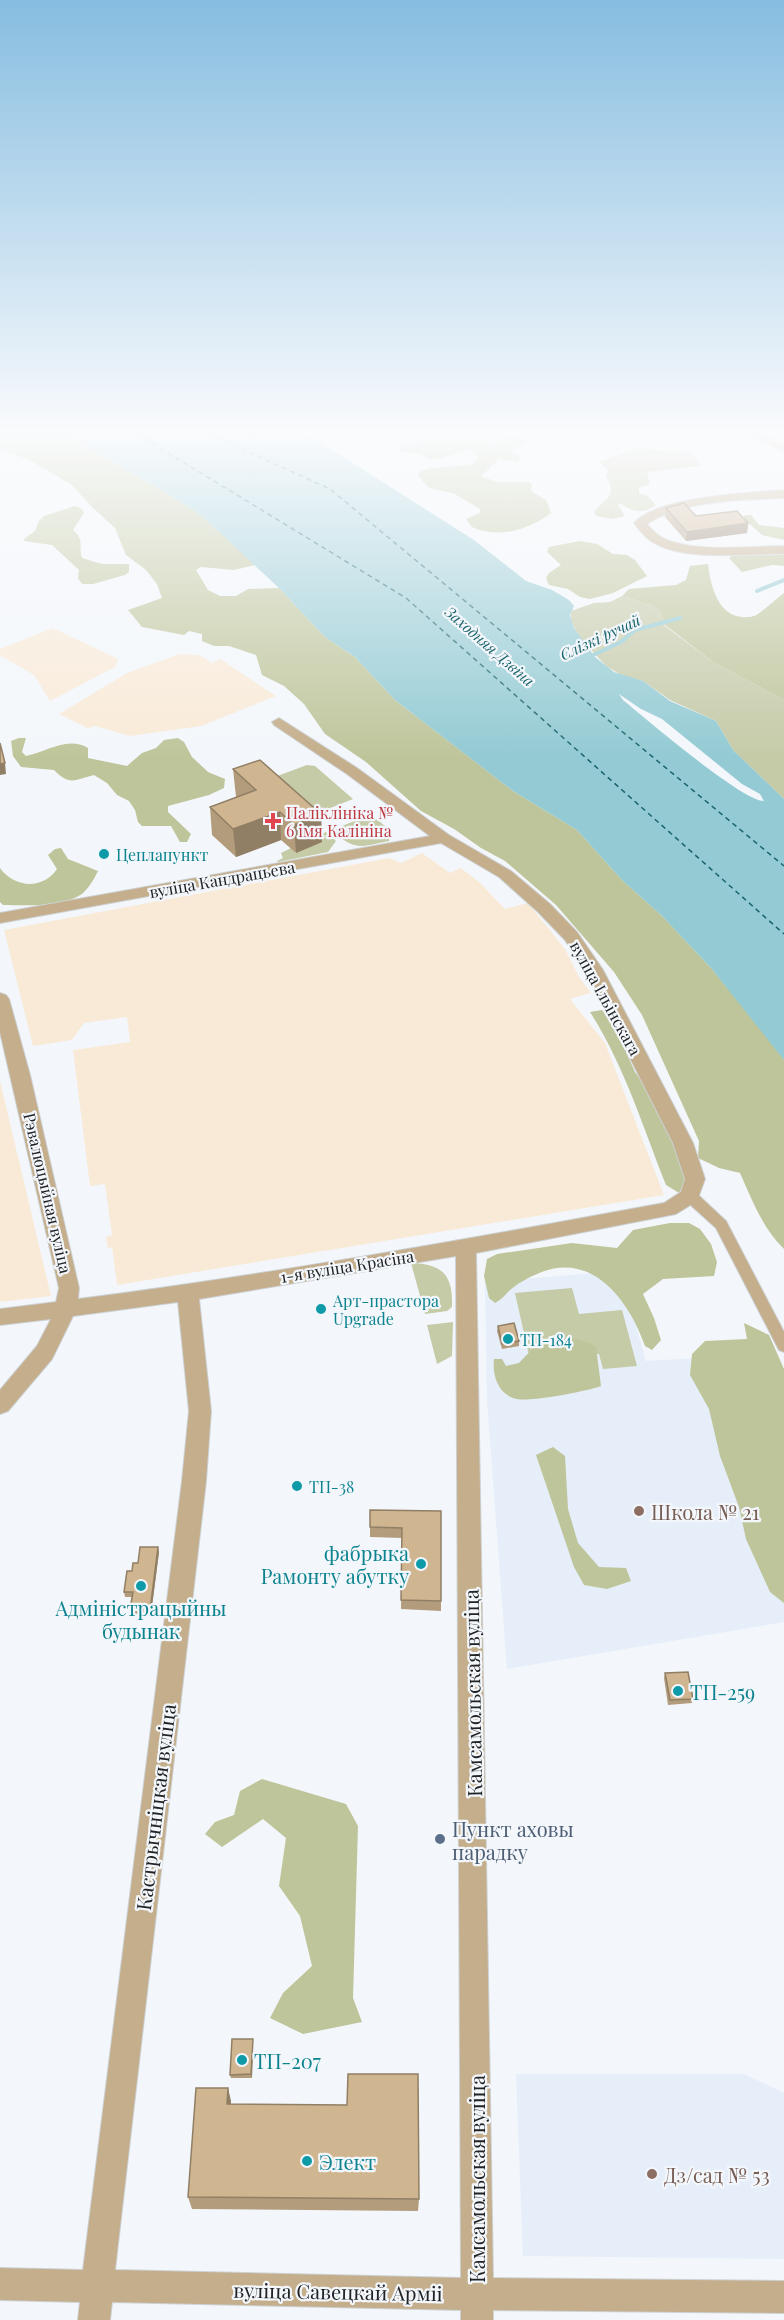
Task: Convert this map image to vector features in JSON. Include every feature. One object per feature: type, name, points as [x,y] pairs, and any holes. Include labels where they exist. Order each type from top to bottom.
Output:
[{"type":"street","points":[[662,542],[683,547],[784,550]]},
{"type":"street","name":"вуліца Ільінскага","points":[[279,722],[352,771],[443,838],[505,874],[544,908],[571,936],[594,970],[683,1143],[695,1179],[690,1196]]},
{"type":"street","name":"вуліца Кандрацьева","points":[[0,918],[443,838]]},
{"type":"street","name":"Рэвалюцыйная вуліца","points":[[0,999],[21,1075],[69,1288],[67,1307],[51,1347],[0,1405]]},
{"type":"street","points":[[690,1196],[721,1225],[784,1346]]},
{"type":"street","name":"1-я вуліца Красіна","points":[[0,1317],[188,1293],[466,1247],[669,1209],[690,1196]]},
{"type":"street","name":"Камсамольская вуліца","points":[[466,1247],[477,2307]]},
{"type":"street","name":"Кастрычніцкая вуліца","points":[[94,2320],[115,2127],[149,1866],[199,1422],[200,1411],[188,1293]]},
{"type":"street","name":"вуліца Савецкай Арміі","points":[[0,2284],[98,2286],[477,2307],[784,2297]]},
{"type":"shaded area","points":[[53,628],[118,659],[115,667],[50,701],[34,675],[0,655],[0,649]]},
{"type":"shaded area","points":[[180,654],[199,655],[212,663],[220,659],[276,696],[201,726],[130,736],[95,726],[88,728],[59,714],[127,673]]},
{"type":"shaded area","points":[[422,853],[450,873],[461,868],[480,883],[505,909],[528,903],[565,949],[579,977],[591,993],[570,999],[605,1043],[664,1195],[117,1285],[112,1247],[108,1248],[106,1237],[112,1235],[105,1184],[90,1186],[73,1050],[130,1042],[127,1017],[84,1023],[72,1040],[33,1046],[4,930],[389,858],[401,863]]},
{"type":"shaded area","points":[[0,1081],[51,1296],[0,1302]]},
{"type":"shaded area","name":"Школа № 21","points":[[620,1271],[646,1361],[770,1354],[784,1390],[784,1622],[507,1669],[487,1400],[485,1282]]},
{"type":"shaded area","name":"Дз/сад № 53","points":[[516,2074],[744,2074],[784,2093],[784,2259],[523,2256]]},
{"type":"green space","points":[[33,542],[80,542],[82,558],[102,564],[129,564],[129,572],[93,584],[82,584],[78,578],[79,570],[52,545]]},
{"type":"green space","points":[[121,542],[230,542],[255,565],[234,570],[201,567],[196,570],[208,590],[220,596],[236,596],[248,589],[279,588],[325,637],[355,657],[395,700],[513,791],[577,830],[622,880],[662,916],[711,968],[784,1060],[784,1249],[764,1223],[740,1173],[719,1168],[698,1158],[699,1141],[642,1015],[614,972],[556,905],[505,861],[421,811],[366,762],[325,734],[304,704],[284,686],[262,675],[256,655],[229,646],[214,646],[202,641],[202,634],[189,631],[184,635],[142,627],[128,610],[162,598],[157,584],[146,570],[126,555]]},
{"type":"green space","points":[[573,542],[597,544],[613,554],[627,555],[635,560],[647,576],[613,593],[590,599],[580,597],[568,589],[549,585],[546,578],[549,573],[561,565],[547,552],[549,547]]},
{"type":"green space","points":[[738,552],[784,553],[784,566],[772,565],[742,572],[729,558]]},
{"type":"green space","points":[[708,564],[715,594],[725,610],[733,615],[754,616],[784,593],[784,700],[713,662],[665,625],[660,612],[653,606],[622,596],[629,589],[676,585],[686,580],[690,566]]},
{"type":"green space","points":[[622,596],[653,606],[660,612],[665,626],[713,662],[784,700],[784,799],[733,750],[716,721],[670,700],[643,681],[623,676],[606,666],[578,636],[571,620],[571,611],[594,603],[610,602]]},
{"type":"green space","points":[[26,738],[22,752],[26,756],[57,746],[72,744],[88,748],[88,758],[127,766],[142,753],[156,748],[164,740],[178,738],[184,742],[192,757],[208,772],[225,779],[224,788],[209,795],[168,806],[168,812],[191,834],[187,842],[180,842],[171,826],[142,826],[129,801],[117,795],[107,783],[94,775],[68,780],[54,770],[21,767],[13,756],[11,741]]},
{"type":"green space","points":[[307,765],[315,766],[353,799],[313,815],[272,778]]},
{"type":"green space","points":[[367,816],[374,817],[391,831],[389,841],[360,846],[349,843],[335,833],[337,828]]},
{"type":"green space","points":[[326,832],[336,841],[328,852],[277,861],[283,858],[281,853],[291,848],[296,853],[315,836]]},
{"type":"green space","points":[[61,848],[68,859],[98,871],[82,894],[64,902],[44,905],[3,905],[0,902],[0,868],[6,875],[20,883],[44,881],[57,869],[48,855],[55,849]]},
{"type":"green space","points":[[602,1010],[611,1019],[635,1072],[652,1094],[678,1144],[688,1179],[679,1193],[666,1185],[623,1075],[590,1012]]},
{"type":"green space","points":[[670,1223],[689,1223],[700,1229],[711,1244],[717,1262],[714,1276],[663,1279],[643,1294],[661,1340],[652,1350],[645,1346],[629,1312],[618,1296],[605,1283],[591,1274],[574,1268],[556,1268],[537,1274],[515,1286],[495,1303],[489,1298],[484,1276],[487,1259],[497,1254],[572,1243],[617,1248],[633,1230]]},
{"type":"green space","points":[[411,1263],[431,1266],[444,1273],[451,1287],[452,1307],[447,1311],[425,1314]]},
{"type":"green space","points":[[572,1288],[579,1314],[622,1310],[637,1366],[603,1369],[599,1354],[530,1360],[515,1293]]},
{"type":"green space","points":[[453,1322],[452,1356],[437,1364],[427,1325]]},
{"type":"green space","points":[[744,1323],[769,1335],[784,1369],[784,1603],[770,1592],[746,1539],[739,1507],[720,1456],[709,1409],[690,1375],[692,1354],[705,1341],[747,1339]]},
{"type":"green space","points":[[558,1336],[588,1342],[596,1347],[601,1386],[524,1400],[510,1397],[501,1389],[495,1378],[494,1359],[502,1359],[506,1366],[519,1363],[538,1343]]},
{"type":"green space","points":[[553,1447],[565,1456],[568,1509],[578,1543],[599,1567],[626,1568],[631,1581],[607,1589],[584,1585],[574,1567],[536,1455]]},
{"type":"green space","points":[[262,1779],[346,1804],[358,1826],[353,1998],[362,2022],[303,2034],[270,2018],[283,1993],[312,1966],[300,1916],[279,1886],[286,1838],[263,1819],[222,1847],[205,1834],[215,1822],[234,1815],[240,1791]]},
{"type":"water","name":"Заходняя Дзвіна","points":[[230,542],[477,542],[526,581],[552,590],[569,600],[574,606],[570,615],[574,628],[595,657],[614,672],[643,681],[670,701],[716,721],[733,750],[784,799],[784,1060],[711,968],[662,916],[622,880],[577,830],[513,791],[395,700],[355,657],[325,637],[279,588]],"holes":[[[619,694],[641,709],[662,719],[742,784],[760,794],[764,801],[753,798],[736,788],[694,758],[651,724]]]},
{"type":"building","points":[[0,743],[5,763],[0,764]]},
{"type":"building","points":[[260,760],[321,814],[294,825],[280,812],[233,829],[210,807],[256,790],[233,769]]},
{"type":"building","name":"ТП-184","points":[[514,1323],[519,1341],[502,1344],[498,1326]]},
{"type":"building","name":"фабрыка Рамонту абутку","points":[[370,1510],[441,1511],[441,1601],[401,1600],[402,1528],[370,1527]]},
{"type":"building","name":"Адміністрацыйны будынак","points":[[140,1547],[158,1547],[150,1610],[130,1609],[133,1592],[124,1592],[127,1571],[132,1571],[133,1563],[138,1563]]},
{"type":"building","name":"ТП-259","points":[[688,1672],[693,1699],[670,1700],[665,1673]]},
{"type":"building","name":"ТП-207","points":[[232,2039],[253,2039],[251,2074],[230,2075]]},
{"type":"building","name":"Элект","points":[[348,2074],[418,2074],[419,2199],[188,2197],[196,2088],[228,2088],[227,2104],[347,2105]]},
{"type":"waterway","name":"Слізкі ручай","points":[[757,591],[784,580]]},
{"type":"waterway","name":"Слізкі ручай","points":[[589,657],[621,642],[635,630],[680,618]]},
{"type":"ferry route","points":[[315,542],[406,598],[784,934]]},
{"type":"ferry route","points":[[394,542],[784,866]]},
{"type":"place","name":"Паліклініка № 6 імя Калініна","points":[[273,821]]},
{"type":"place","name":"Цеплапункт","points":[[104,854]]},
{"type":"place","name":"Арт-прастора Upgrade","points":[[321,1309]]},
{"type":"place","name":"ТП-184","points":[[508,1339]]},
{"type":"place","name":"ТП-38","points":[[297,1486]]},
{"type":"place","name":"Школа № 21","points":[[639,1511]]},
{"type":"place","name":"фабрыка Рамонту абутку","points":[[421,1564]]},
{"type":"place","name":"Адміністрацыйны будынак","points":[[141,1586]]},
{"type":"place","name":"ТП-259","points":[[678,1691]]},
{"type":"place","name":"Пункт аховы парадку","points":[[440,1839]]},
{"type":"place","name":"ТП-207","points":[[242,2060]]},
{"type":"place","name":"Элект","points":[[307,2161]]},
{"type":"place","name":"Дз/сад № 53","points":[[652,2174]]}]
